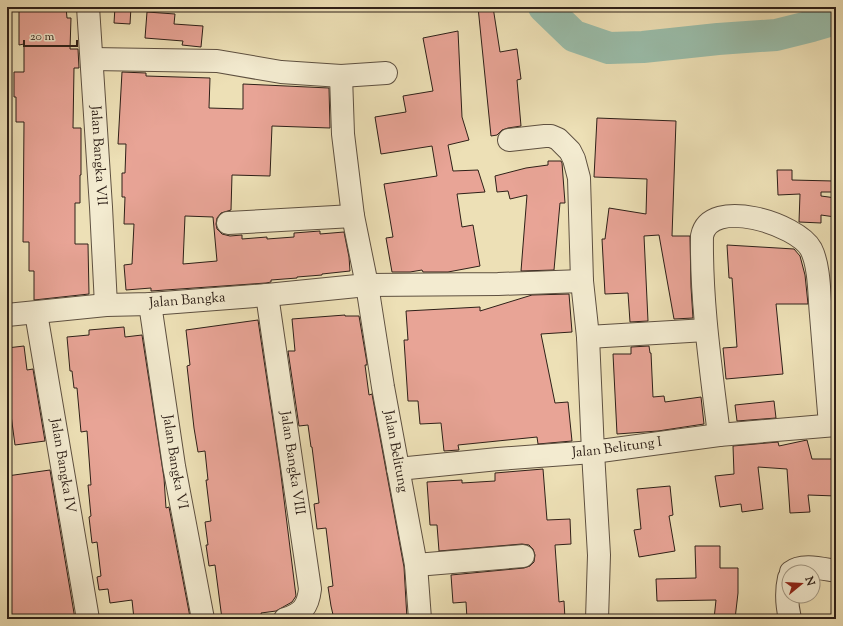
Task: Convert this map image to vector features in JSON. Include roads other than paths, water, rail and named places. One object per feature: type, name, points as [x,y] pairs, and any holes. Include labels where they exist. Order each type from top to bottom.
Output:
[{"type":"street","name":"Jalan Bangka VII","points":[[88,7],[106,305]]},
{"type":"street","points":[[92,59],[217,62],[281,72],[341,76],[386,73]]},
{"type":"street","name":"Jalan Belitung","points":[[341,76],[343,134],[353,216],[367,285],[383,387],[416,565],[420,619]]},
{"type":"street","points":[[509,140],[550,136],[558,139],[570,151],[574,159],[579,178],[582,282],[588,337],[599,556],[597,619]]},
{"type":"street","points":[[719,435],[706,330],[702,270],[702,243],[703,232],[708,226],[717,219],[735,215],[775,224],[800,236],[808,246],[815,262],[833,425]]},
{"type":"street","points":[[228,223],[353,216]]},
{"type":"street","name":"Jalan Bangka","points":[[7,315],[106,305],[150,304],[267,295],[367,285],[582,282]]},
{"type":"street","name":"Jalan Bangka VIII","points":[[267,295],[310,589],[307,602],[301,612],[285,619]]},
{"type":"street","name":"Jalan Bangka VI","points":[[150,304],[174,466],[204,619]]},
{"type":"street","name":"Jalan Bangka IV","points":[[36,313],[88,619]]},
{"type":"street","points":[[588,337],[706,330]]},
{"type":"street","name":"Jalan Belitung I","points":[[398,469],[498,459],[593,452],[719,435],[833,425]]},
{"type":"street","points":[[416,565],[523,556]]},
{"type":"street","points":[[821,570],[836,571]]},
{"type":"street","points":[[787,604],[790,619]]},
{"type":"waterway","points":[[544,7],[574,36],[609,48],[643,47],[718,39],[776,35],[836,19]]}]
